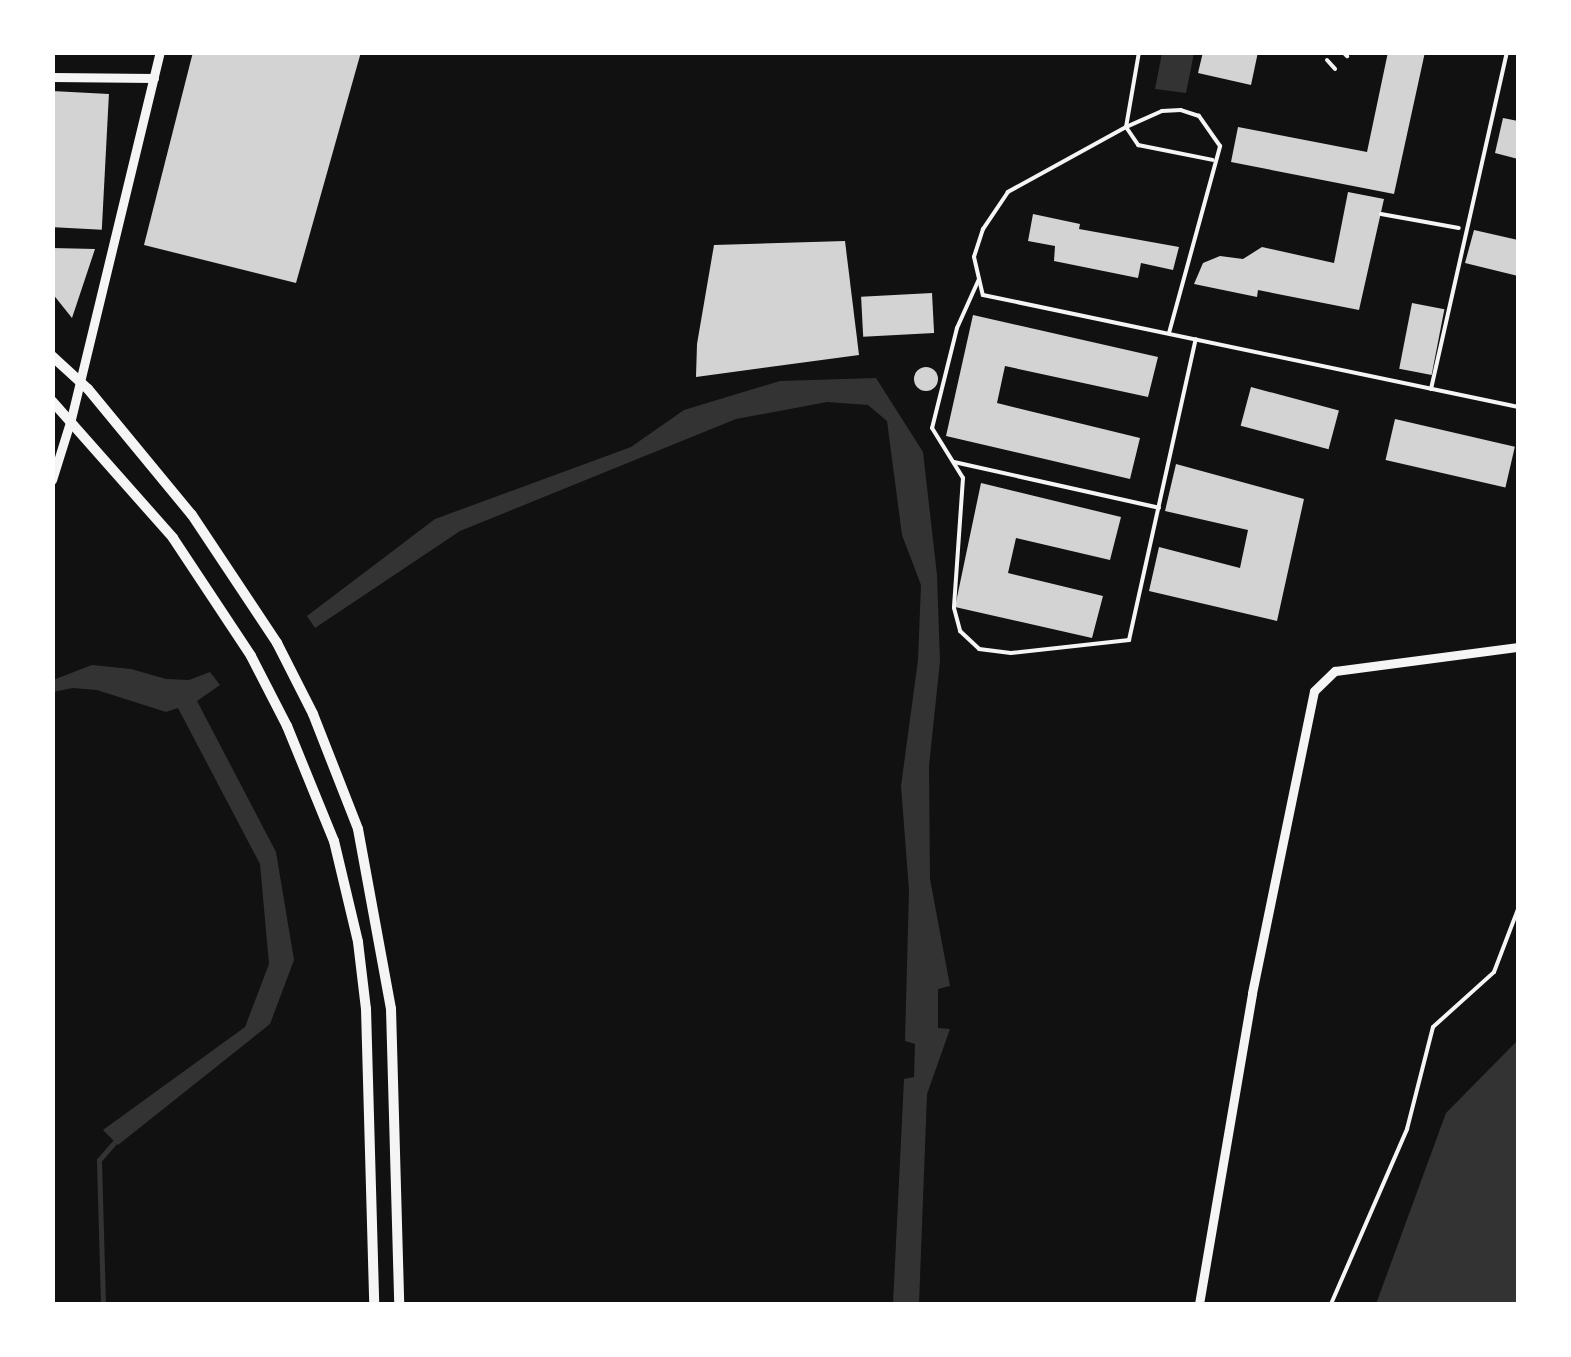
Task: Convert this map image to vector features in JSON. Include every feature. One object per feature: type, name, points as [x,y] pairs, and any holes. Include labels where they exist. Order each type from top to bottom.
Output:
[{"type":"main road","points":[[52,356],[80,382],[192,515],[277,643],[313,714],[358,828],[392,1010],[399,1304]]},
{"type":"main road","points":[[52,401],[173,538],[252,656],[287,726],[334,840],[358,942],[366,1008],[374,1304]]},
{"type":"street","points":[[52,480],[71,419],[160,52]]},
{"type":"street","points":[[52,78],[154,78]]},
{"type":"street","points":[[1199,1304],[1252,992],[1314,692],[1335,670],[1518,647]]},
{"type":"lane","points":[[1140,52],[1126,127],[1138,146],[1212,160]]},
{"type":"lane","points":[[1431,389],[1507,52]]},
{"type":"lane","points":[[1170,334],[1212,160],[1220,146],[1200,116],[1162,111],[1008,192],[983,229],[974,257],[983,295],[1518,407]]},
{"type":"lane","points":[[979,279],[958,328],[932,428],[963,478],[954,608],[960,631],[979,649],[1011,653],[1129,640],[1196,339]]},
{"type":"lane","points":[[953,462],[1159,508]]},
{"type":"path","points":[[1326,60],[1335,68]]},
{"type":"path","points":[[1380,214],[1474,230]]},
{"type":"path","points":[[1332,1304],[1407,1129],[1433,1027],[1494,972],[1518,909]]},
{"type":"shaded area","points":[[1162,53],[1194,53],[1186,93],[1155,89]]},
{"type":"shaded area","points":[[876,378],[923,452],[937,575],[940,661],[929,766],[930,879],[950,986],[938,989],[938,1028],[950,1029],[927,1094],[919,1304],[893,1304],[904,1079],[914,1077],[915,1044],[905,1041],[909,890],[901,786],[918,660],[921,585],[902,535],[887,421],[868,405],[827,402],[736,419],[460,531],[315,628],[307,616],[435,519],[631,447],[684,410],[780,381]]},
{"type":"shaded area","points":[[92,665],[131,669],[166,679],[189,680],[210,672],[220,685],[197,701],[276,852],[294,960],[270,1024],[118,1145],[103,1130],[245,1027],[269,964],[260,864],[178,708],[166,712],[97,690],[73,688],[53,692],[53,680]]},
{"type":"shaded area","points":[[1518,1040],[1518,1304],[1376,1304],[1446,1113]]},
{"type":"building","points":[[193,52],[361,52],[296,283],[144,245]]},
{"type":"building","points":[[1203,52],[1258,52],[1251,85],[1198,73]]},
{"type":"building","points":[[1388,52],[1425,52],[1394,194],[1231,162],[1238,127],[1367,152]]},
{"type":"building","points":[[52,91],[109,94],[102,230],[52,227]]},
{"type":"building","points":[[1503,118],[1518,121],[1518,159],[1495,153]]},
{"type":"building","points":[[1348,192],[1384,199],[1359,310],[1258,290],[1257,297],[1194,284],[1203,263],[1220,256],[1243,259],[1262,247],[1334,263]]},
{"type":"building","points":[[1033,214],[1080,224],[1079,229],[1179,247],[1173,270],[1141,263],[1138,278],[1054,261],[1055,246],[1028,241]]},
{"type":"building","points":[[1474,230],[1518,240],[1518,276],[1465,263]]},
{"type":"building","points":[[845,241],[859,355],[696,377],[697,344],[714,245]]},
{"type":"building","points":[[52,248],[95,249],[72,318],[52,293]]},
{"type":"building","points":[[932,293],[934,333],[863,337],[861,297]]},
{"type":"building","points":[[1412,303],[1444,309],[1432,375],[1399,369]]},
{"type":"building","points":[[973,315],[1158,357],[1148,397],[1005,366],[997,403],[1140,438],[1130,479],[946,436]]},
{"type":"building","points":[[926,367],[935,370],[935,388],[926,391],[917,388],[914,379],[917,370]]},
{"type":"building","points":[[1251,387],[1339,411],[1329,449],[1241,426]]},
{"type":"building","points":[[1395,419],[1515,447],[1505,488],[1386,460]]},
{"type":"building","points":[[1176,464],[1304,499],[1277,621],[1149,591],[1159,547],[1240,568],[1248,530],[1165,511]]},
{"type":"building","points":[[981,483],[1121,517],[1110,560],[1016,538],[1008,573],[1103,596],[1092,638],[955,607]]},
{"type":"waterway","points":[[103,1304],[99,1160],[117,1139]]}]
